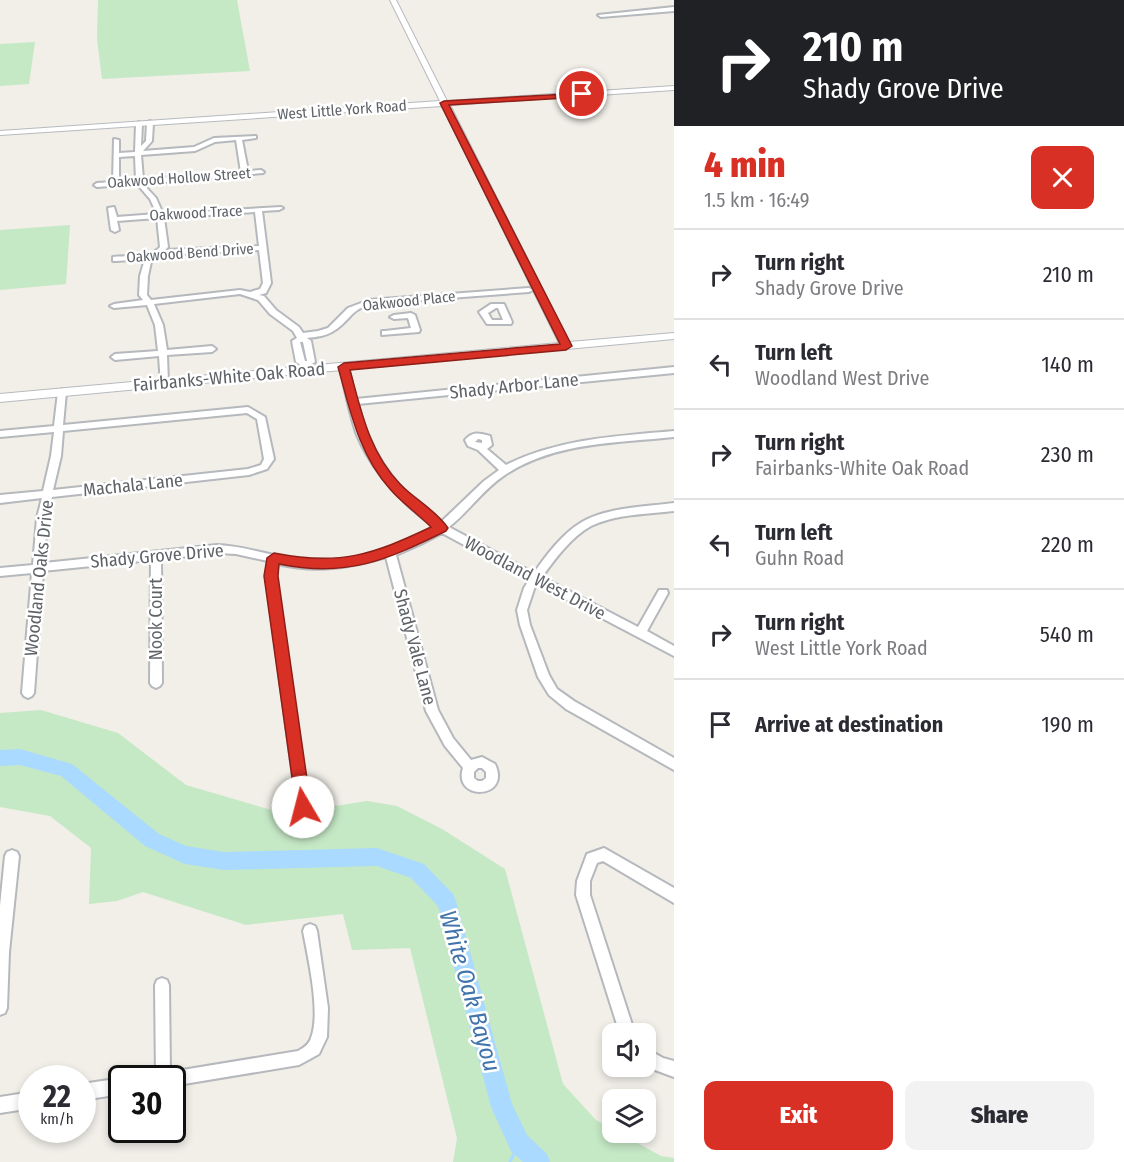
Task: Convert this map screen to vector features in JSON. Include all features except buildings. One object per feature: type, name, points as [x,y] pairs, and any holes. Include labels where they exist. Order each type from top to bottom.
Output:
[{"type":"street","points":[[393,0],[566,346]]},
{"type":"street","points":[[601,15],[674,9]]},
{"type":"street","name":"West Little York Road","points":[[0,133],[674,88]]},
{"type":"street","points":[[138,153],[149,141],[150,123]]},
{"type":"street","points":[[139,124],[140,181],[154,198],[161,215],[164,247],[159,253]]},
{"type":"street","points":[[116,155],[195,149],[214,140],[254,137]]},
{"type":"street","points":[[239,138],[245,173]]},
{"type":"street","points":[[116,140],[116,183]]},
{"type":"street","name":"Oakwood Hollow Street","points":[[97,185],[261,172]]},
{"type":"street","points":[[112,207],[115,230]]},
{"type":"street","name":"Oakwood Trace","points":[[114,219],[279,208]]},
{"type":"street","points":[[253,294],[263,291],[267,284],[258,210]]},
{"type":"street","name":"Oakwood Bend Drive","points":[[116,259],[159,253],[263,248]]},
{"type":"street","points":[[149,256],[143,282],[144,295],[150,301],[156,323],[162,331],[164,383]]},
{"type":"street","name":"Oakwood Place","points":[[301,338],[333,328],[348,310],[361,304],[529,290]]},
{"type":"street","points":[[114,306],[240,292],[253,294],[261,298],[273,312],[296,329],[301,338],[296,341],[300,362],[306,368]]},
{"type":"street","points":[[495,292],[501,306]]},
{"type":"street","points":[[390,300],[398,332]]},
{"type":"street","points":[[385,333],[416,330],[411,315],[394,317]]},
{"type":"street","name":"Fairbanks-White Oak Road","points":[[0,398],[306,368],[344,367],[674,336]]},
{"type":"street","points":[[115,357],[212,349]]},
{"type":"street","name":"Woodland West Drive","points":[[344,367],[363,437],[381,469],[409,501],[441,528],[674,651]]},
{"type":"street","name":"Shady Arbor Lane","points":[[353,402],[674,370]]},
{"type":"street","name":"Woodland Oaks Drive","points":[[28,693],[42,518],[60,428],[62,393]]},
{"type":"street","name":"Machala Lane","points":[[0,499],[249,472],[264,467],[269,459],[262,420],[254,411],[241,410],[60,428]]},
{"type":"street","points":[[0,434],[60,428]]},
{"type":"street","name":"Shady Grove Drive","points":[[0,572],[229,549],[244,550],[304,564],[330,565],[373,558],[441,528],[484,486],[505,470],[532,457],[562,448],[674,434]]},
{"type":"street","points":[[481,448],[505,470]]},
{"type":"street","points":[[674,507],[611,515],[587,524],[564,543],[534,579],[525,596],[523,617],[548,685],[570,705],[674,764]]},
{"type":"street","name":"Shady Vale Lane","points":[[390,552],[432,711],[449,742],[470,767]]},
{"type":"street","name":"Nook Court","points":[[156,555],[156,683]]},
{"type":"street","points":[[274,558],[271,576],[303,807]]},
{"type":"street","points":[[640,633],[663,593]]},
{"type":"street","points":[[624,1023],[583,895],[582,888],[592,858],[604,854],[674,896]]},
{"type":"street","points":[[0,1008],[12,856]]},
{"type":"street","points":[[186,1076],[299,1058],[315,1047],[319,1038],[321,1015],[310,931]]},
{"type":"street","points":[[162,985],[163,1065]]},
{"type":"street","points":[[656,1062],[674,1069]]},
{"type":"street","points":[[0,1105],[18,1102]]},
{"type":"green space","points":[[98,0],[237,0],[250,71],[102,79],[97,39]]},
{"type":"green space","points":[[35,42],[29,84],[0,86],[0,44]]},
{"type":"green space","points":[[70,225],[66,284],[0,290],[0,230]]},
{"type":"green space","points":[[41,710],[118,733],[186,785],[285,814],[367,801],[397,806],[442,829],[505,869],[563,1084],[596,1120],[602,1123],[602,1143],[637,1143],[661,1156],[674,1158],[674,1162],[453,1162],[457,1138],[410,948],[352,950],[343,914],[246,925],[143,892],[117,901],[89,904],[91,848],[50,816],[0,807],[0,713]]},
{"type":"waterway","name":"White Oak Bayou","points":[[0,758],[20,757],[66,770],[152,840],[185,855],[224,861],[377,857],[417,871],[446,901],[502,1107],[519,1143],[539,1162]]},
{"type":"waterway","points":[[510,1162],[519,1143]]},
{"type":"route","points":[[303,807],[271,576],[274,558],[304,564],[344,564],[373,558],[402,548],[441,528],[394,486],[368,448],[360,429],[344,367],[566,346],[444,103],[582,94]]}]
